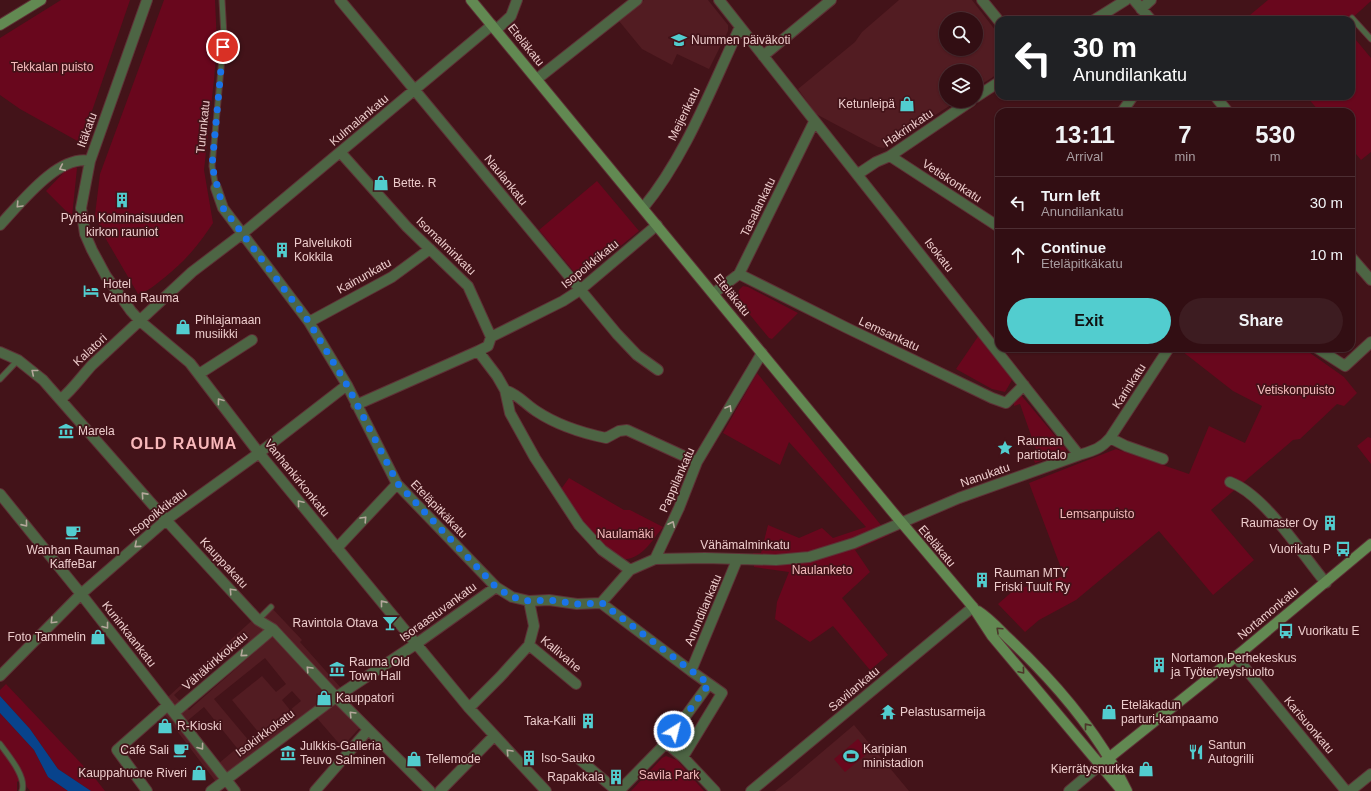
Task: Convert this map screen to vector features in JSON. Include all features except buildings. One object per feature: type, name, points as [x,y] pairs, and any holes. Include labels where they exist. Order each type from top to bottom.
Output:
[{"type":"main road","points":[[0,25],[40,0]]},
{"type":"main road","name":"Eteläkatu","points":[[471,0],[901,522],[973,607],[992,636],[1122,791]]},
{"type":"main road","name":"Nortamonkatu","points":[[1100,765],[1236,657],[1371,544]]},
{"type":"main road","name":"Eteläkatu","points":[[973,607],[982,613],[1026,654],[1096,737],[1127,791]]},
{"type":"street","name":"Itäkatu","points":[[0,225],[50,173],[81,159],[90,161],[147,0]]},
{"type":"street","name":"Naulankatu","points":[[340,0],[628,346],[658,370]]},
{"type":"street","name":"Kulmalankatu","points":[[242,234],[416,90],[511,16],[517,0]]},
{"type":"street","points":[[537,80],[637,0]]},
{"type":"street","name":"Isokatu","points":[[719,0],[814,122],[858,174],[995,348]]},
{"type":"street","points":[[763,56],[831,0]]},
{"type":"street","points":[[982,0],[995,16]]},
{"type":"street","points":[[1100,16],[1126,0]]},
{"type":"street","points":[[1134,0],[1148,16]]},
{"type":"street","points":[[1141,8],[1151,0]]},
{"type":"street","name":"Meijerikatu","points":[[643,208],[664,181],[692,130],[740,27]]},
{"type":"street","points":[[983,92],[995,85]]},
{"type":"street","points":[[1218,100],[1225,108]]},
{"type":"street","name":"Hakrinkatu","points":[[858,174],[876,162],[890,156],[960,108]]},
{"type":"street","name":"Tasalankatu","points":[[714,294],[739,274],[814,122]]},
{"type":"street","name":"Isomalminkatu","points":[[341,153],[407,228],[468,286],[491,338]]},
{"type":"street","name":"Vetiskonkatu","points":[[890,156],[995,224]]},
{"type":"street","name":"Vanhankirkonkatu","points":[[90,161],[81,208],[85,234],[106,276],[117,293],[140,321],[190,363],[259,453],[469,708],[546,791]]},
{"type":"street","name":"Turunkatu","points":[[216,188],[223,208],[242,234]]},
{"type":"street","name":"Isopoikkikatu","points":[[491,338],[563,301],[580,290],[657,225]]},
{"type":"street","points":[[140,321],[192,272],[242,234]]},
{"type":"street","name":"Eteläpitkäkatu","points":[[242,234],[309,322],[347,385],[398,484],[496,587],[512,597],[529,601],[549,600],[577,604],[602,603]]},
{"type":"street","name":"Kainunkatu","points":[[309,322],[392,277],[430,250]]},
{"type":"street","points":[[1355,262],[1371,280]]},
{"type":"street","name":"Lemsankatu","points":[[739,274],[992,398],[1006,403],[1024,385]]},
{"type":"street","name":"Kalatori","points":[[61,399],[72,390],[79,379],[92,365],[140,321]]},
{"type":"street","points":[[356,405],[478,351],[488,346],[491,338]]},
{"type":"street","points":[[199,374],[252,340]]},
{"type":"street","points":[[1323,352],[1345,366],[1371,342]]},
{"type":"street","points":[[478,351],[497,376],[504,390],[510,413],[531,452],[579,525],[602,550],[630,570]]},
{"type":"street","name":"Kauppakatu","points":[[0,352],[18,360],[43,380],[166,520],[258,620],[273,629],[336,697],[430,791]]},
{"type":"street","name":"Isokatu","points":[[998,352],[1079,455]]},
{"type":"street","name":"Karinkatu","points":[[1110,438],[1165,352]]},
{"type":"street","name":"Pappilankatu","points":[[655,559],[679,508],[697,462],[762,353]]},
{"type":"street","name":"Isopoikkikatu","points":[[0,676],[81,594],[166,520],[259,453],[347,385]]},
{"type":"street","points":[[504,390],[516,394],[535,410],[560,424],[606,438],[619,431],[627,430],[697,462]]},
{"type":"street","points":[[1079,455],[1096,450],[1110,438],[1126,446],[1163,459]]},
{"type":"street","name":"Nanukatu","points":[[901,522],[959,498],[1079,455]]},
{"type":"street","points":[[1230,482],[1242,486],[1266,509],[1326,582]]},
{"type":"street","points":[[337,548],[398,484]]},
{"type":"street","name":"Kuninkaankatu","points":[[0,494],[81,594],[235,791]]},
{"type":"street","name":"Vähämalminkatu","points":[[655,559],[705,558],[738,560],[789,560],[809,557],[854,542],[901,522]]},
{"type":"street","points":[[655,559],[630,570],[602,603],[691,671],[722,692],[683,757]]},
{"type":"street","name":"Anundilankatu","points":[[691,671],[738,560]]},
{"type":"street","name":"Isoraastuvankatu","points":[[336,697],[416,644],[496,587]]},
{"type":"street","points":[[469,708],[529,645],[534,626],[529,601]]},
{"type":"street","name":"Savilankatu","points":[[751,791],[973,607]]},
{"type":"street","name":"Vähäkirkkokatu","points":[[147,791],[117,750],[273,629]]},
{"type":"street","name":"Kallivahe","points":[[529,645],[576,684]]},
{"type":"street","name":"Karisuonkatu","points":[[1236,657],[1346,791]]},
{"type":"street","points":[[579,759],[618,791],[666,743],[709,684]]},
{"type":"street","name":"Isokirkkokatu","points":[[211,791],[336,697]]},
{"type":"street","points":[[315,791],[368,730]]},
{"type":"street","points":[[440,791],[494,736]]},
{"type":"street","points":[[666,743],[683,757],[714,791]]},
{"type":"street","name":"Nortamonkatu","points":[[1069,791],[1100,765]]},
{"type":"street","points":[[1350,791],[1371,774]]},
{"type":"lane","name":"Turunkatu","points":[[216,188],[212,166],[224,36],[222,0]]},
{"type":"lane","points":[[1355,21],[1371,39]]},
{"type":"lane","points":[[0,379],[18,360]]},
{"type":"lane","points":[[258,620],[272,607]]},
{"type":"lane","points":[[0,744],[14,763],[20,775],[23,788],[22,791]]},
{"type":"shaded area","name":"Nummen päiväkoti","points":[[644,0],[708,0],[728,25],[728,31],[709,69],[677,54],[672,65],[642,49],[619,21]]},
{"type":"shaded area","points":[[899,0],[972,0],[981,12],[939,12],[939,56],[983,56],[983,14],[995,30],[995,76],[983,83],[983,64],[939,64],[939,108],[946,108],[884,148],[878,147],[816,114],[798,89],[855,42],[862,32]]},
{"type":"shaded area","name":"Kauppatori","points":[[269,605],[302,640],[300,642],[350,696],[350,702],[367,720],[342,747],[316,717],[222,790],[158,706]],"holes":[[[242,634],[256,651],[189,710],[174,695]],[[265,658],[286,684],[276,692],[262,676],[232,700],[260,734],[250,742],[214,699]],[[292,691],[301,701],[290,710],[282,700]],[[204,707],[237,748],[212,769],[180,727]]]},
{"type":"shaded area","points":[[854,725],[909,791],[775,791],[788,781]]},
{"type":"green space","name":"Tekkalan puisto","points":[[61,0],[130,0],[81,143],[20,109],[0,95],[0,38]]},
{"type":"green space","points":[[164,0],[215,0],[217,45],[204,170],[213,223],[196,246],[179,265],[152,288],[138,294],[103,234],[95,215],[100,174]]},
{"type":"green space","points":[[1268,0],[1371,0],[1354,16],[1249,16]]},
{"type":"green space","points":[[1355,39],[1371,58],[1371,152],[1361,160],[1355,153],[1355,108],[1316,108],[1310,100],[1355,100]]},
{"type":"green space","points":[[74,167],[77,168],[72,217],[46,191],[67,169]]},
{"type":"green space","points":[[597,181],[639,231],[580,279],[539,230]]},
{"type":"green space","points":[[743,286],[748,287],[798,313],[772,339],[769,338],[737,299],[739,290]]},
{"type":"green space","points":[[979,335],[1012,380],[1005,392],[992,389],[956,369]]},
{"type":"green space","name":"Lemsanpuisto","points":[[1183,352],[1309,352],[1344,377],[1357,393],[1344,406],[1337,404],[1300,439],[1293,440],[1211,510],[1254,560],[1213,595],[1159,531],[1076,600],[1039,620],[1025,632],[998,604],[1014,590],[1064,576],[1029,483],[1116,449],[1189,474],[1209,426],[1245,443],[1262,406],[1233,391]]},
{"type":"green space","name":"Naulanketo","points":[[757,373],[889,535],[855,550],[870,572],[842,598],[888,655],[870,670],[833,626],[810,642],[775,619],[777,602],[789,572],[754,567],[753,553],[761,553],[768,525],[799,538],[822,528],[833,538],[866,527],[789,442],[780,465],[723,433]]},
{"type":"green space","points":[[1021,395],[1066,449],[1066,453],[1035,463],[1034,460],[1039,458],[1020,404],[1014,406],[1014,401]]},
{"type":"green space","points":[[1368,437],[1371,438],[1371,464],[1357,446]]},
{"type":"green space","name":"Naulamäki","points":[[569,478],[624,510],[630,510],[663,527],[648,546],[638,555],[627,559],[619,558],[599,543],[580,521],[559,492]]},
{"type":"green space","points":[[6,684],[94,777],[105,791],[91,791],[58,769],[30,729],[0,696],[0,690]]},
{"type":"green space","points":[[0,713],[34,750],[48,777],[68,791],[30,791],[27,787],[24,776],[17,782],[17,791],[0,791]]},
{"type":"green space","name":"Karipian ministadion","points":[[858,739],[869,752],[845,772],[834,759]]},
{"type":"green space","name":"Savila Park","points":[[666,756],[677,760],[704,791],[631,791],[662,758]]},
{"type":"water","points":[[0,696],[30,729],[58,769],[91,791],[68,791],[48,777],[34,750],[0,713]]},
{"type":"place","name":"Nummen päiväkoti","points":[[679,40]]},
{"type":"place","name":"Ketunleipä","points":[[907,104]]},
{"type":"place","name":"Bette. R","points":[[381,183]]},
{"type":"place","name":"Pyhän Kolminaisuuden kirkon rauniot","points":[[122,200]]},
{"type":"place","name":"Palvelukoti Kokkila","points":[[282,250]]},
{"type":"place","name":"Hotel Vanha Rauma","points":[[91,291]]},
{"type":"place","name":"Pihlajamaan musiikki","points":[[183,327]]},
{"type":"place","name":"Marela","points":[[66,431]]},
{"type":"place","name":"Rauman partiotalo","points":[[1005,448]]},
{"type":"place","name":"Raumaster Oy","points":[[1330,523]]},
{"type":"place","name":"Wanhan Rauman KaffeBar","points":[[73,532]]},
{"type":"place","name":"Vuorikatu P","points":[[1343,549]]},
{"type":"place","name":"Rauman MTY Friski Tuult Ry","points":[[982,580]]},
{"type":"place","name":"Ravintola Otava","points":[[390,623]]},
{"type":"place","name":"Vuorikatu E","points":[[1286,631]]},
{"type":"place","name":"Foto Tammelin","points":[[98,637]]},
{"type":"place","name":"Nortamon Perhekeskus ja Työterveyshuolto","points":[[1159,665]]},
{"type":"place","name":"Rauma Old Town Hall","points":[[337,669]]},
{"type":"place","name":"Kauppatori","points":[[324,698]]},
{"type":"place","name":"Pelastusarmeija","points":[[888,712]]},
{"type":"place","name":"Eteläkadun parturi-kampaamo","points":[[1109,712]]},
{"type":"place","name":"Taka-Kalli","points":[[588,721]]},
{"type":"place","name":"R-Kioski","points":[[165,726]]},
{"type":"place","name":"Café Sali","points":[[181,750]]},
{"type":"place","name":"Santun Autogrilli","points":[[1196,752]]},
{"type":"place","name":"Julkkis-Galleria Teuvo Salminen","points":[[288,753]]},
{"type":"place","name":"Karipian ministadion","points":[[851,756]]},
{"type":"place","name":"Iso-Sauko","points":[[529,758]]},
{"type":"place","name":"Tellemode","points":[[414,759]]},
{"type":"place","name":"Kierrätysnurkka","points":[[1146,769]]},
{"type":"place","name":"Kauppahuone Riveri","points":[[199,773]]},
{"type":"place","name":"Rapakkala","points":[[616,777]]},
{"type":"district","name":"OLD RAUMA","points":[[184,443]]},
{"type":"route","points":[[223,47],[212,166],[216,188],[223,208],[309,322],[347,385],[398,484],[454,541],[496,587],[512,597],[529,601],[549,600],[577,604],[602,603],[709,684],[674,731]]},
{"type":"park label","name":"Vetiskonpuisto","points":[[1296,390]]}]
